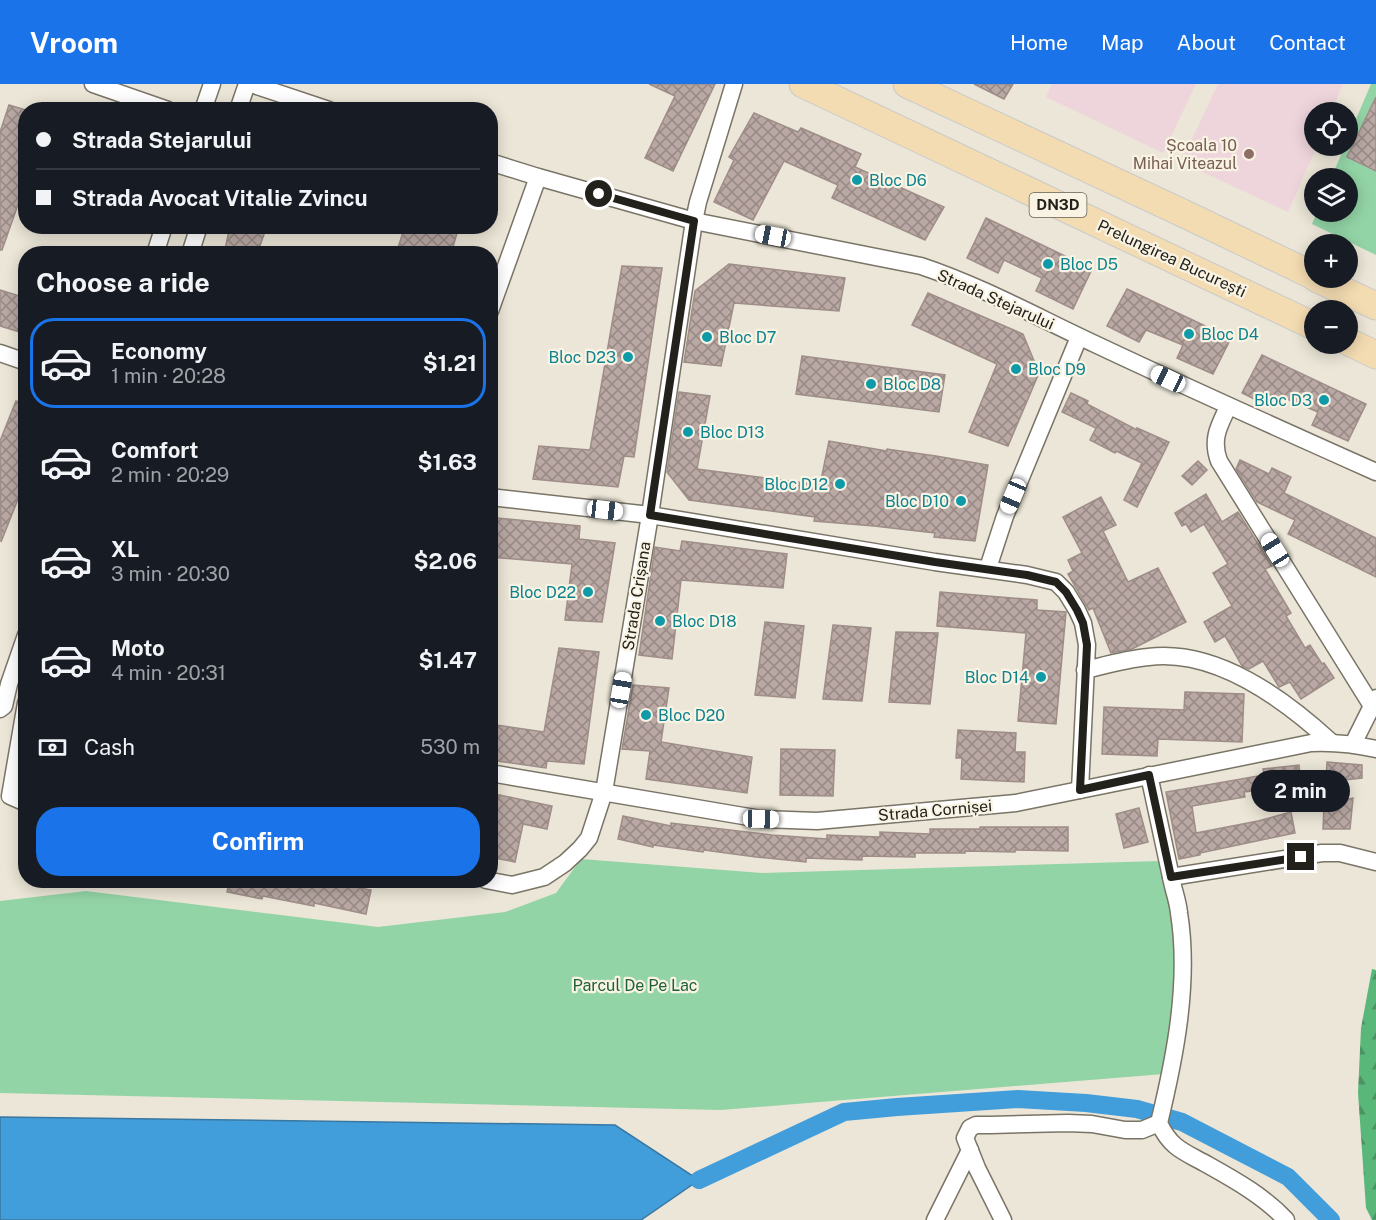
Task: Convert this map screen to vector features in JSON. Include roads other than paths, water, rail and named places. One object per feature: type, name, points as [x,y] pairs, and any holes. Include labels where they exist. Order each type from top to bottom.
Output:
[{"type":"main road","name":"Prelungirea București","points":[[803,84],[1304,321]]},
{"type":"main road","name":"DN3D","points":[[907,84],[1304,272]]},
{"type":"main road","name":"DN3D","points":[[1338,288],[1376,306]]},
{"type":"main road","points":[[1358,346],[1376,355]]},
{"type":"street","points":[[93,84],[145,102]]},
{"type":"street","points":[[206,102],[212,84]]},
{"type":"street","points":[[241,102],[249,84],[304,102]]},
{"type":"street","name":"Strada Crișana","points":[[498,882],[512,885],[544,877],[565,863],[589,838],[604,792],[650,515],[694,221],[734,84]]},
{"type":"street","name":"Strada Stejarului","points":[[498,164],[694,221],[921,266],[946,274],[1228,407],[1376,472]]},
{"type":"street","points":[[498,289],[538,177]]},
{"type":"street","points":[[988,568],[1005,516],[1079,337]]},
{"type":"street","points":[[0,353],[18,359]]},
{"type":"street","points":[[1228,407],[1215,439],[1215,451],[1219,461],[1374,702],[1353,744]]},
{"type":"street","points":[[498,498],[650,515],[923,560],[988,568],[1056,582],[1066,592],[1077,610],[1083,623],[1087,645],[1080,790]]},
{"type":"street","points":[[0,709],[4,706],[4,683],[18,652]]},
{"type":"street","points":[[1085,670],[1150,656],[1184,657],[1214,664],[1239,675],[1293,710],[1331,742]]},
{"type":"street","name":"Strada Cornișei","points":[[498,774],[761,819],[817,820],[1016,803],[1311,743],[1353,744],[1376,749]]},
{"type":"street","points":[[18,750],[10,796],[18,800]]},
{"type":"street","points":[[1149,775],[1179,912],[1183,947],[1176,1047],[1159,1123],[1164,1133],[1178,1149],[1250,1190],[1286,1220]]},
{"type":"street","points":[[1171,877],[1322,853],[1340,853],[1376,862]]},
{"type":"street","points":[[1003,1220],[965,1138],[970,1128],[976,1125],[1092,1124],[1125,1130],[1142,1130],[1159,1123]]},
{"type":"street","points":[[935,1220],[970,1150]]},
{"type":"water","points":[[0,1117],[615,1125],[699,1180],[641,1220],[0,1220]]},
{"type":"waterway","points":[[699,1180],[844,1112],[1018,1099],[1086,1103],[1137,1109],[1182,1122],[1288,1177],[1331,1220]]},
{"type":"place","name":"Școala 10 Mihai Viteazul","points":[[1249,154]]},
{"type":"place","name":"Bloc D6","points":[[857,180]]},
{"type":"place","name":"Bloc D5","points":[[1048,264]]},
{"type":"place","name":"Bloc D4","points":[[1189,334]]},
{"type":"place","name":"Bloc D7","points":[[707,337]]},
{"type":"place","name":"Bloc D23","points":[[628,357]]},
{"type":"place","name":"Bloc D9","points":[[1016,369]]},
{"type":"place","name":"Bloc D8","points":[[871,384]]},
{"type":"place","name":"Bloc D3","points":[[1324,400]]},
{"type":"place","name":"Bloc D13","points":[[688,432]]},
{"type":"place","name":"Bloc D12","points":[[840,484]]},
{"type":"place","name":"Bloc D10","points":[[961,501]]},
{"type":"place","name":"Bloc D22","points":[[588,592]]},
{"type":"place","name":"Bloc D18","points":[[660,621]]},
{"type":"place","name":"Bloc D14","points":[[1041,677]]},
{"type":"place","name":"Bloc D20","points":[[646,715]]},
{"type":"park label","name":"Parcul De Pe Lac","points":[[635,985]]}]
